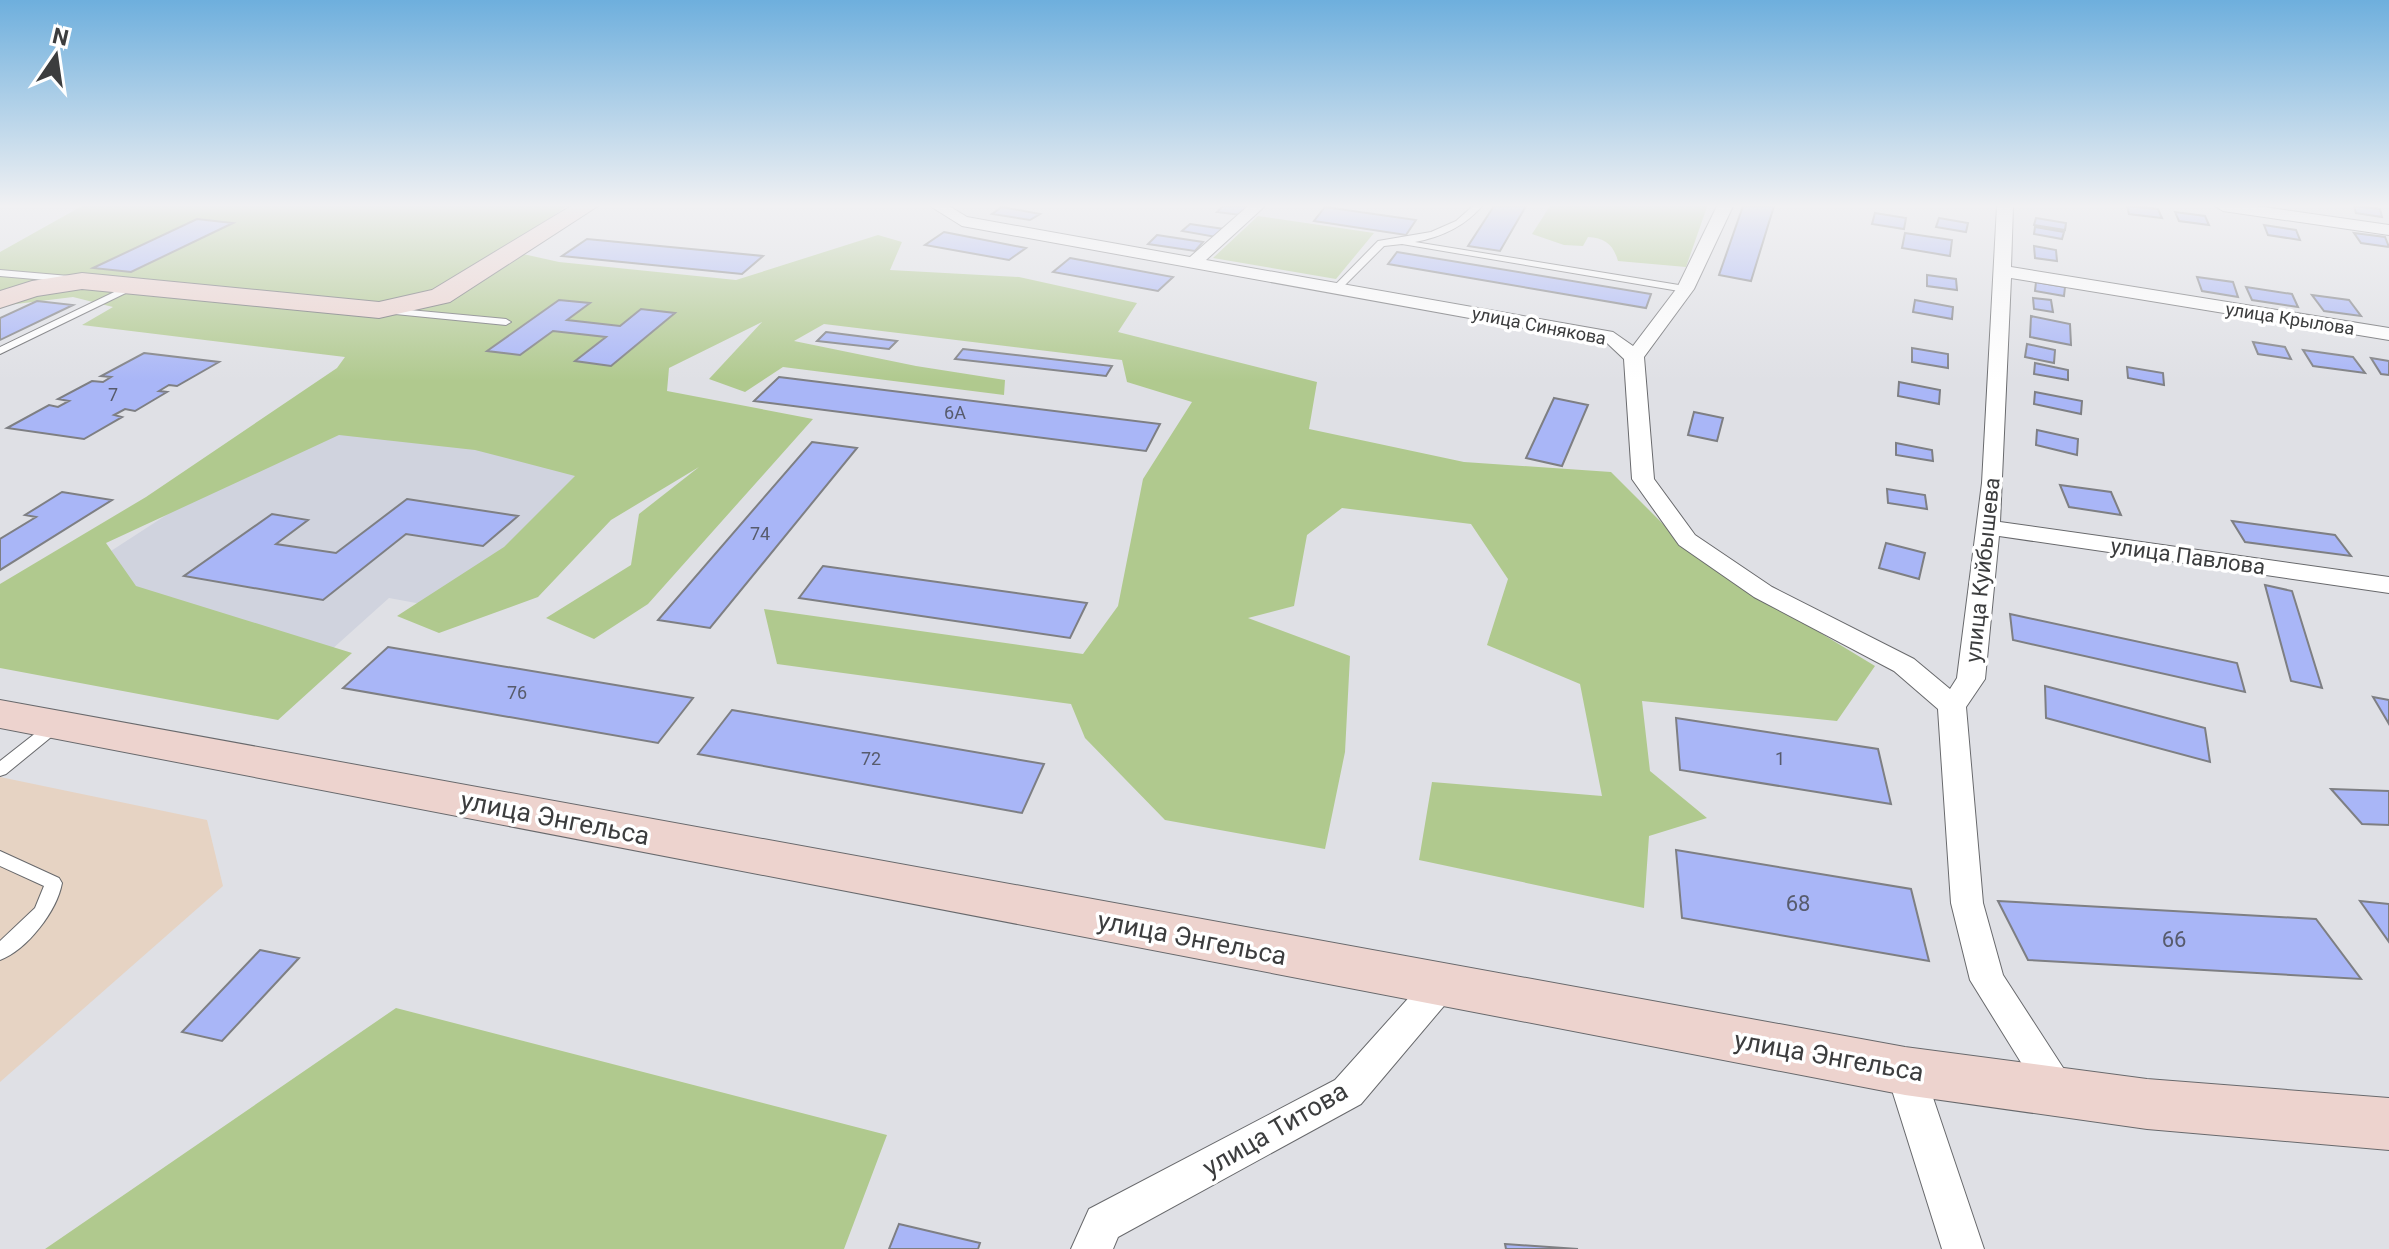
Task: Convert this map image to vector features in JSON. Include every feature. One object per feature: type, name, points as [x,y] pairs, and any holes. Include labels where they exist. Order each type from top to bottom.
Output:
[{"type":"street","points":[[0,300],[82,281],[379,310],[441,296],[492,264]]},
{"type":"street","name":"улица Синякова","points":[[1207,264],[1613,338],[1634,357],[1643,479],[1687,540],[1763,592],[1904,665],[1952,706]]},
{"type":"street","points":[[1634,357],[1685,289],[1697,264]]},
{"type":"street","name":"улица Куйбышева","points":[[1952,706],[1971,679],[1993,483],[2001,264]]},
{"type":"street","name":"улица Крылова","points":[[2001,271],[2389,334]]},
{"type":"street","name":"улица Павлова","points":[[1986,527],[2389,585]]},
{"type":"street","points":[[1952,706],[1967,903],[1987,980],[2062,1095]]},
{"type":"street","name":"улица Энгельса","points":[[0,714],[1905,1071],[2062,1095],[2282,1119],[2389,1124]]},
{"type":"street","name":"улица Титова","points":[[1092,1249],[1103,1223],[1348,1092],[1442,984]]},
{"type":"street","points":[[1905,1071],[1963,1249]]},
{"type":"lane","points":[[1337,288],[1360,264]]},
{"type":"lane","points":[[1535,264],[1685,289]]},
{"type":"lane","points":[[0,273],[82,281]]},
{"type":"lane","points":[[0,351],[133,286]]},
{"type":"lane","points":[[379,310],[506,322]]},
{"type":"lane","points":[[0,770],[57,725]]},
{"type":"lane","points":[[0,858],[53,883],[52,895],[33,923],[0,952]]},
{"type":"shaded area","points":[[322,414],[639,461],[470,613],[389,598],[301,677],[0,623]]},
{"type":"shaded area","points":[[0,777],[207,820],[223,886],[0,1082]]},
{"type":"green space","points":[[0,264],[581,264],[736,280],[786,264],[892,264],[890,270],[1019,277],[1137,303],[1118,332],[1317,382],[1309,429],[1464,462],[1611,472],[1698,559],[1875,666],[1837,721],[1642,701],[1650,771],[1707,818],[1649,836],[1644,908],[1419,860],[1432,782],[1602,796],[1580,684],[1487,645],[1508,579],[1471,524],[1342,508],[1307,535],[1294,606],[1248,618],[1350,656],[1345,752],[1325,849],[1165,820],[1085,738],[1071,704],[777,664],[764,609],[1083,654],[1118,606],[1143,479],[1192,402],[1127,382],[1122,360],[824,324],[794,341],[916,366],[1005,380],[1004,395],[783,367],[745,392],[709,379],[762,322],[669,368],[667,391],[813,419],[648,604],[594,639],[546,618],[631,565],[639,514],[699,467],[611,520],[538,597],[439,633],[397,616],[504,547],[575,476],[475,450],[339,435],[106,543],[136,586],[352,653],[278,720],[0,668],[0,584],[146,497],[337,368],[345,357],[82,325],[113,307],[73,297],[0,306]]},
{"type":"green space","points":[[1250,264],[1348,264],[1336,279]]},
{"type":"green space","points":[[1655,264],[1687,264],[1686,267]]},
{"type":"green space","points":[[396,1008],[887,1135],[844,1249],[45,1249]]},
{"type":"building","points":[[101,264],[147,264],[131,272],[93,268]]},
{"type":"building","points":[[645,264],[753,264],[742,274]]},
{"type":"building","points":[[1062,264],[1104,264],[1173,277],[1158,291],[1053,272]]},
{"type":"building","points":[[1390,264],[1471,264],[1651,294],[1646,308]]},
{"type":"building","points":[[1723,264],[1756,264],[1751,281],[1719,275]]},
{"type":"building","points":[[1927,275],[1956,279],[1957,290],[1927,286]]},
{"type":"building","points":[[2197,277],[2233,282],[2238,297],[2202,291]]},
{"type":"building","points":[[2036,282],[2065,287],[2064,296],[2035,291]]},
{"type":"building","points":[[2246,287],[2292,294],[2298,307],[2252,300]]},
{"type":"building","points":[[2312,295],[2349,300],[2361,316],[2324,311]]},
{"type":"building","points":[[2033,298],[2051,300],[2053,312],[2034,309]]},
{"type":"building","points":[[559,300],[590,303],[567,320],[620,326],[641,309],[675,313],[611,366],[575,361],[606,337],[553,331],[520,355],[487,351]]},
{"type":"building","points":[[1915,300],[1953,307],[1952,319],[1913,312]]},
{"type":"building","points":[[37,301],[73,305],[0,340],[0,318]]},
{"type":"building","points":[[2031,316],[2070,324],[2071,345],[2030,337]]},
{"type":"building","points":[[826,332],[897,341],[889,349],[817,341]]},
{"type":"building","points":[[2253,342],[2285,347],[2291,359],[2258,354]]},
{"type":"building","points":[[2027,344],[2055,350],[2054,363],[2025,357]]},
{"type":"building","points":[[1912,348],[1948,354],[1948,368],[1912,362]]},
{"type":"building","points":[[963,349],[1112,366],[1106,376],[955,359]]},
{"type":"building","points":[[2303,350],[2353,357],[2365,373],[2313,366]]},
{"type":"building","points":[[144,353],[219,362],[177,386],[169,385],[159,391],[167,392],[135,411],[125,409],[114,415],[122,417],[84,439],[7,428],[49,405],[58,407],[69,401],[58,399],[92,381],[103,382],[111,377],[101,376]]},
{"type":"building","points":[[2371,358],[2389,361],[2389,375],[2381,374]]},
{"type":"building","points":[[2035,363],[2068,370],[2068,380],[2034,374]]},
{"type":"building","points":[[2127,367],[2163,373],[2164,385],[2128,378]]},
{"type":"building","points":[[779,377],[1160,424],[1146,451],[754,401]]},
{"type":"building","points":[[1899,382],[1940,390],[1939,404],[1898,396]]},
{"type":"building","points":[[2035,392],[2082,401],[2081,414],[2034,404]]},
{"type":"building","points":[[1554,398],[1588,405],[1562,466],[1526,458]]},
{"type":"building","points":[[1694,412],[1723,418],[1717,441],[1688,435]]},
{"type":"building","points":[[2037,430],[2078,439],[2077,455],[2036,445]]},
{"type":"building","points":[[812,442],[857,448],[710,628],[658,620]]},
{"type":"building","points":[[1896,443],[1932,450],[1933,461],[1896,455]]},
{"type":"building","points":[[2060,485],[2111,492],[2121,515],[2069,507]]},
{"type":"building","points":[[1887,489],[1925,495],[1927,509],[1888,503]]},
{"type":"building","points":[[62,492],[112,500],[0,570],[0,539],[36,517],[25,515]]},
{"type":"building","points":[[407,499],[518,516],[483,546],[406,534],[323,600],[184,576],[272,514],[308,520],[276,544],[336,553]]},
{"type":"building","points":[[2232,521],[2335,535],[2351,556],[2245,542]]},
{"type":"building","points":[[1886,543],[1925,553],[1919,579],[1879,568]]},
{"type":"building","points":[[823,566],[1087,603],[1070,638],[799,598]]},
{"type":"building","points":[[2265,585],[2292,591],[2322,688],[2291,681]]},
{"type":"building","points":[[2010,614],[2237,663],[2245,692],[2013,640]]},
{"type":"building","points":[[388,647],[693,698],[658,743],[343,688]]},
{"type":"building","points":[[2045,686],[2205,728],[2210,762],[2046,718]]},
{"type":"building","points":[[2373,697],[2389,700],[2389,724]]},
{"type":"building","points":[[732,710],[1044,764],[1022,813],[698,754]]},
{"type":"building","points":[[1676,718],[1878,749],[1891,804],[1680,770]]},
{"type":"building","points":[[2331,789],[2389,791],[2389,825],[2362,824]]},
{"type":"building","points":[[1676,850],[1911,889],[1929,961],[1682,918]]},
{"type":"building","points":[[1998,901],[2316,919],[2361,979],[2028,960]]},
{"type":"building","points":[[2360,901],[2389,904],[2389,942]]},
{"type":"building","points":[[260,950],[299,958],[222,1041],[182,1032]]},
{"type":"building","points":[[899,1224],[980,1243],[978,1249],[889,1249]]},
{"type":"building","points":[[1505,1244],[1578,1249],[1506,1249]]}]
